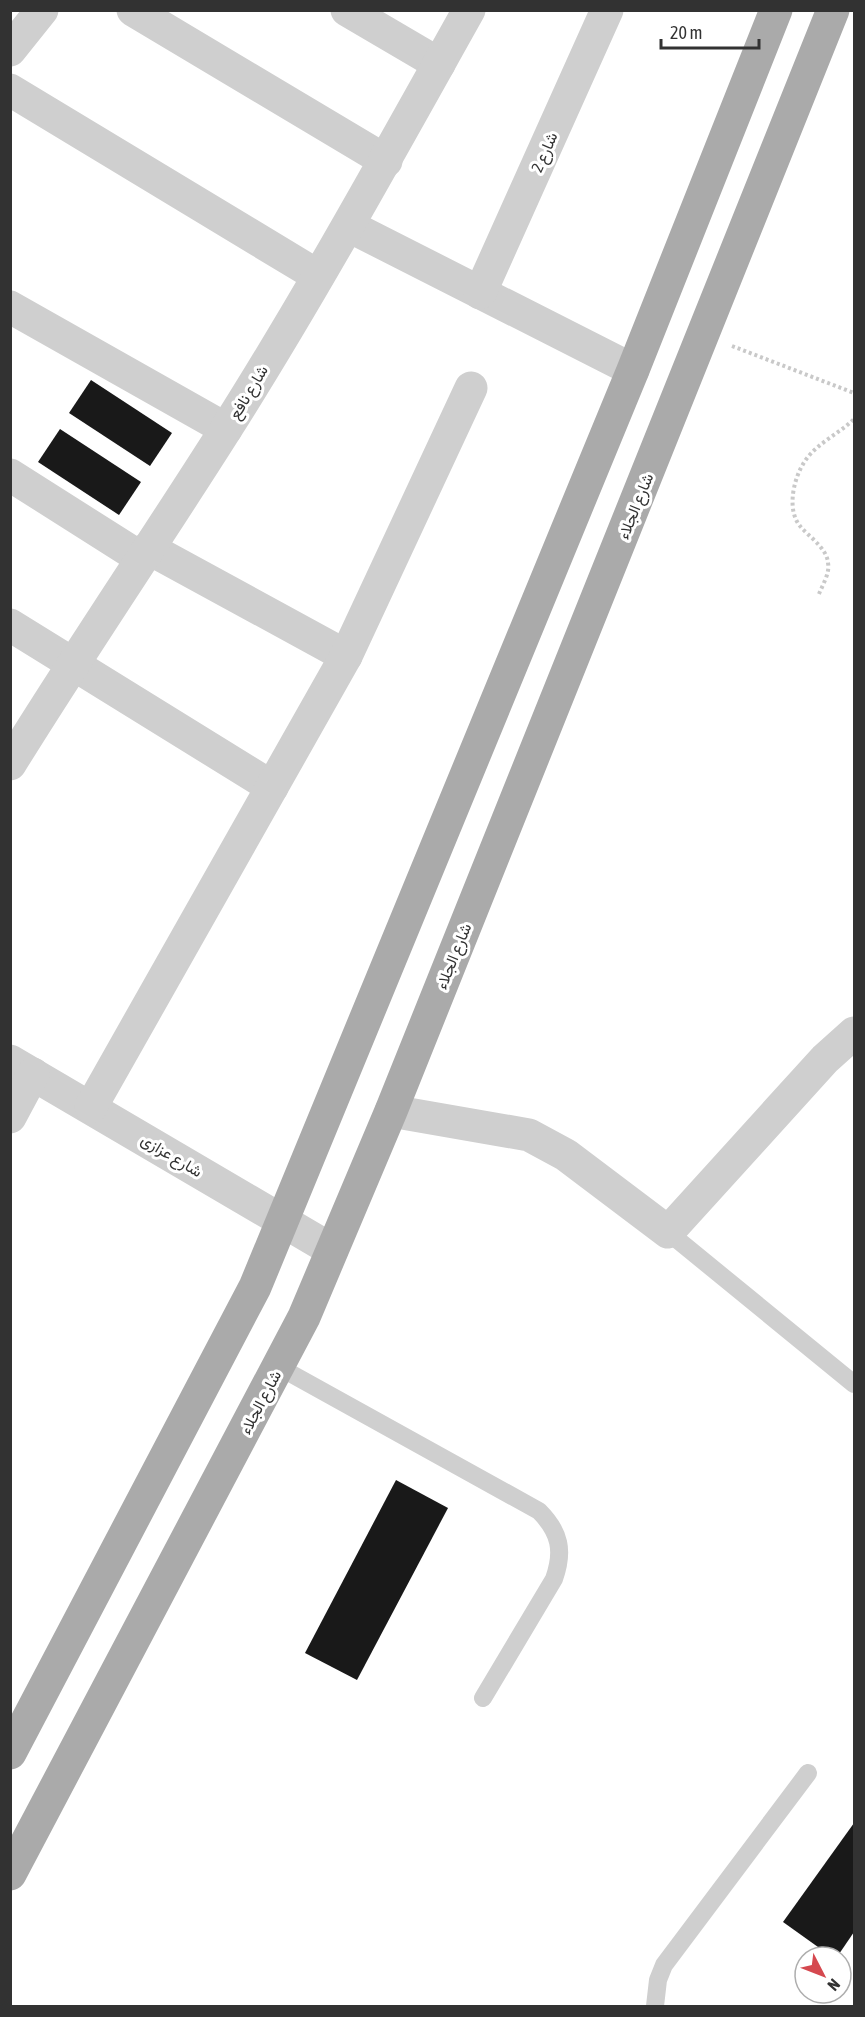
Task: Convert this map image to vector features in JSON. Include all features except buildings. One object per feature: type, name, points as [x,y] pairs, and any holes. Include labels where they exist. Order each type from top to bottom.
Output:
[{"type":"main road","points":[[14,1739],[222,1351],[283,1221],[633,370],[776,10]]},
{"type":"main road","name":"شارع الجلاء","points":[[10,1874],[279,1367],[333,1250],[391,1111],[833,10]]},
{"type":"street","points":[[10,50],[42,10]]},
{"type":"street","points":[[132,10],[386,161]]},
{"type":"street","points":[[347,10],[439,64]]},
{"type":"street","name":"شارع نافع","points":[[10,764],[226,429],[349,226],[469,10]]},
{"type":"street","name":"شارع 2","points":[[480,293],[607,10]]},
{"type":"street","points":[[10,90],[318,276]]},
{"type":"street","points":[[349,226],[633,370]]},
{"type":"street","points":[[10,307],[226,429]]},
{"type":"street","points":[[92,1107],[346,656],[471,388]]},
{"type":"street","points":[[10,475],[145,553],[346,656]]},
{"type":"street","points":[[10,625],[272,787]]},
{"type":"street","points":[[391,1111],[529,1135],[566,1155],[668,1232],[825,1059],[855,1033]]},
{"type":"street","points":[[10,1117],[22,1067]]},
{"type":"street","name":"شارع عزازى","points":[[22,1067],[333,1250]]},
{"type":"lane","points":[[668,1232],[855,1384]]},
{"type":"lane","points":[[279,1367],[539,1511],[552,1525],[560,1542],[560,1561],[554,1579],[483,1698]]},
{"type":"lane","points":[[655,2007],[658,1980],[664,1965],[808,1773]]},
{"type":"path","points":[[703,335],[855,393]]},
{"type":"path","points":[[819,594],[829,562],[822,548],[798,524],[794,511],[795,478],[806,459],[855,419]]}]
